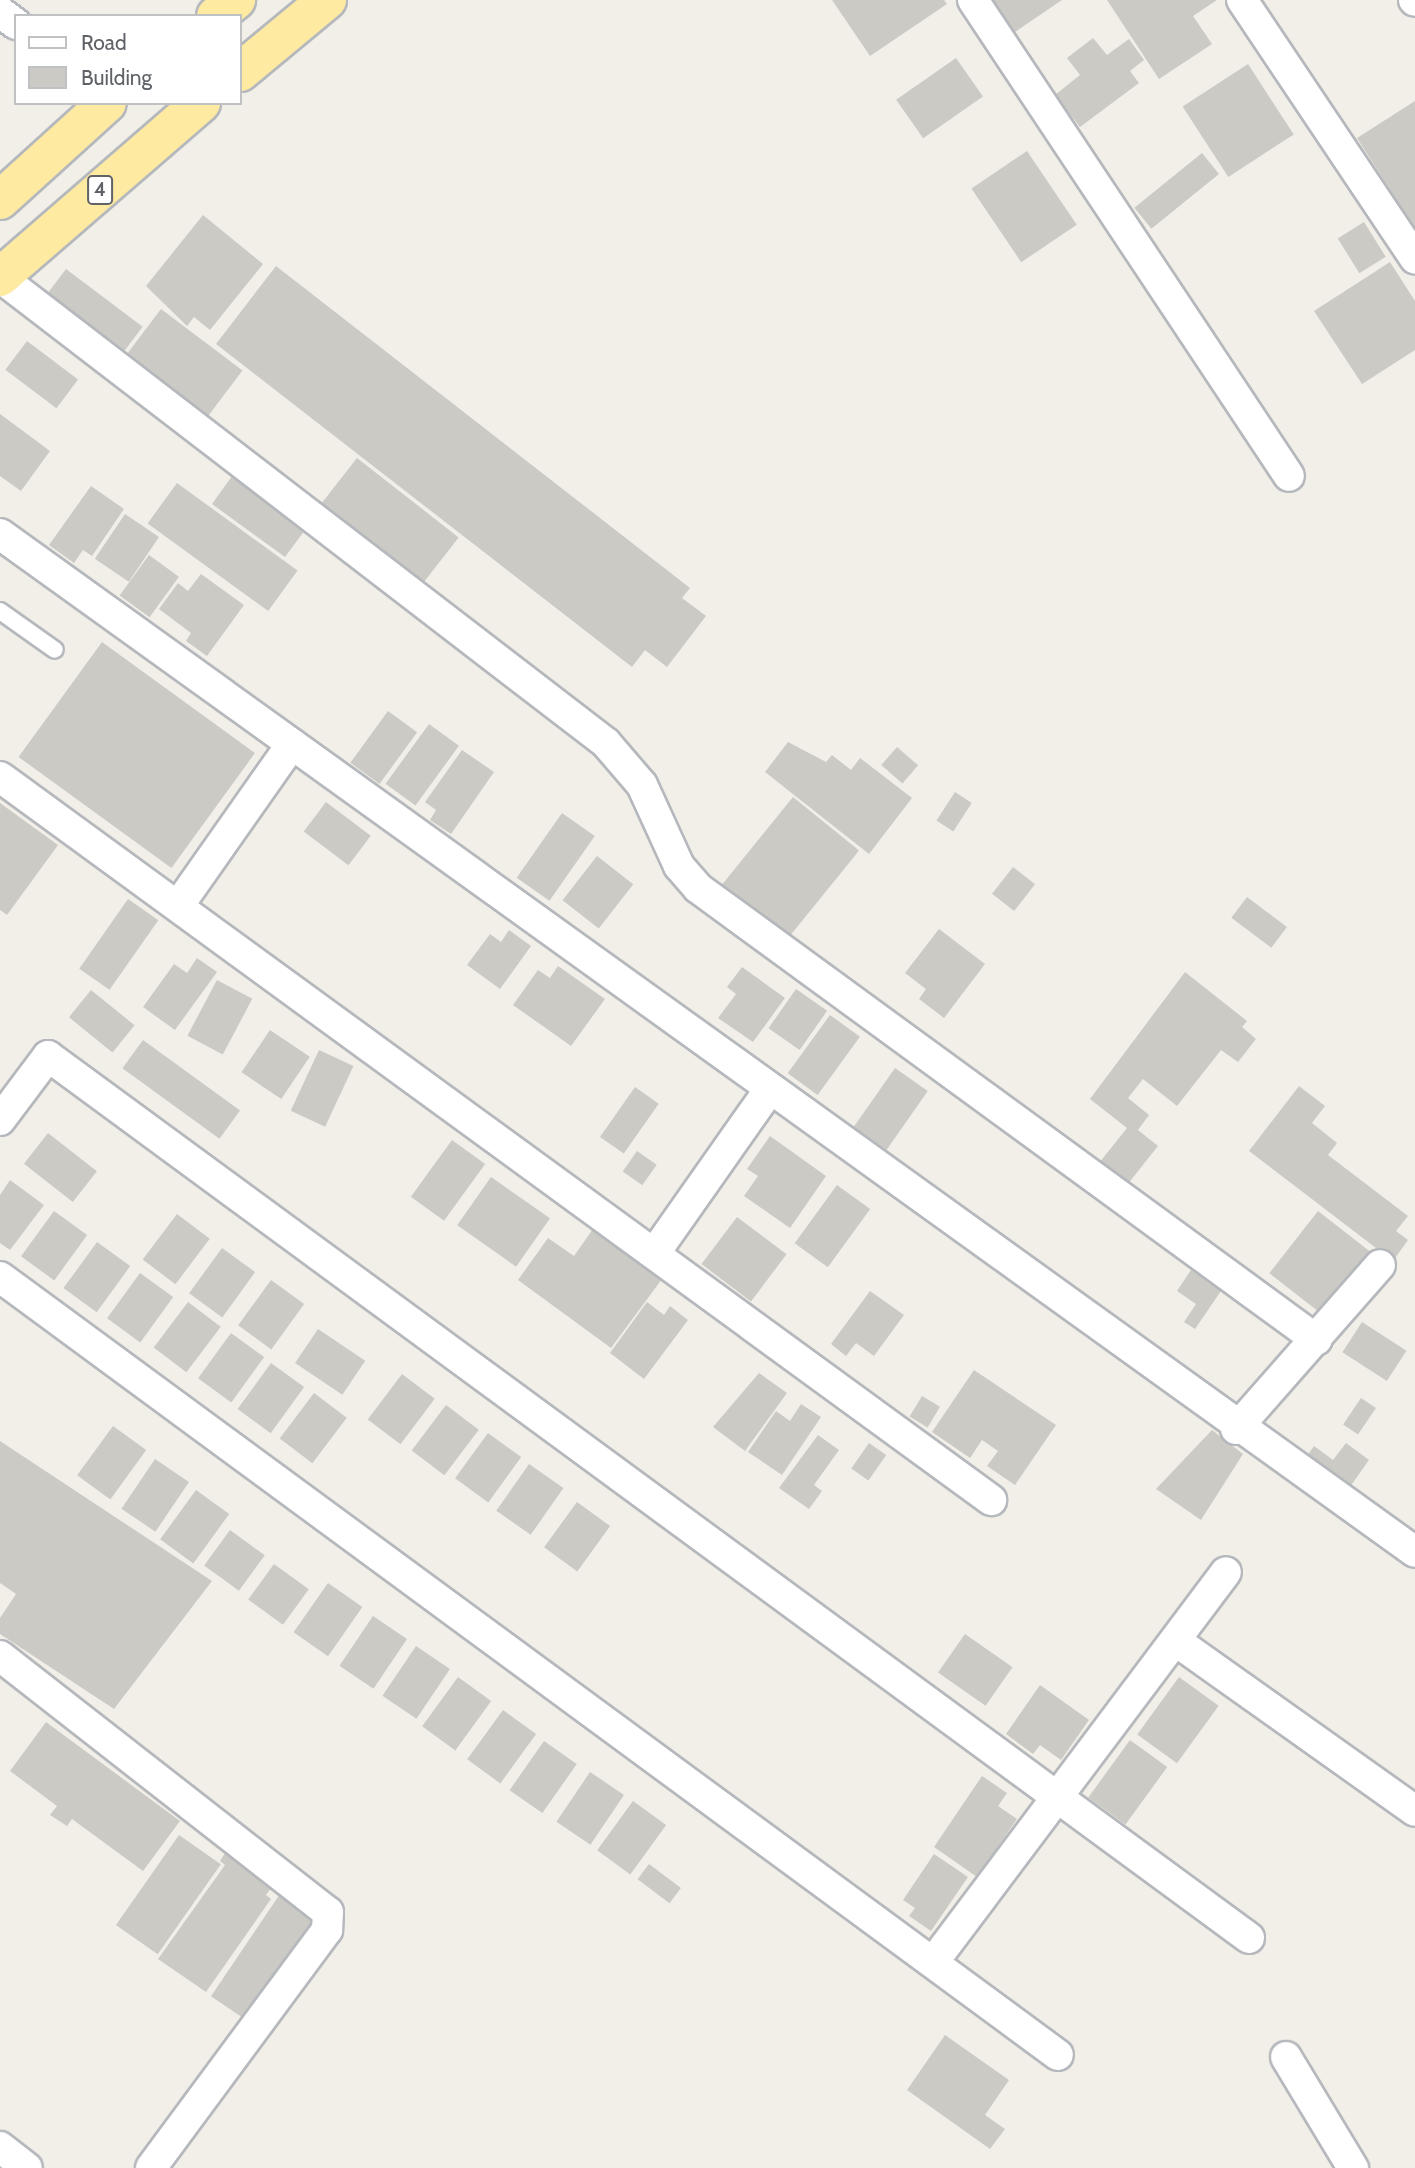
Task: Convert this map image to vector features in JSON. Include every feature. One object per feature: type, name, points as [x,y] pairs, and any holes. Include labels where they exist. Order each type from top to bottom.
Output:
[{"type":"highway","points":[[218,14],[236,0]]},
{"type":"highway","points":[[242,70],[327,0]]},
{"type":"highway","points":[[0,201],[105,105]]},
{"type":"highway","name":"4","points":[[0,277],[199,105]]},
{"type":"street","points":[[973,0],[1289,477]]},
{"type":"street","points":[[1242,0],[1415,258]]},
{"type":"street","points":[[0,277],[606,743],[642,785],[680,866],[698,888],[1317,1340]]},
{"type":"street","points":[[0,534],[1237,1429],[1415,1552]]},
{"type":"street","points":[[178,906],[292,744]]},
{"type":"street","points":[[0,777],[656,1251],[991,1500]]},
{"type":"street","points":[[0,1119],[48,1056],[1054,1798],[1249,1938]]},
{"type":"street","points":[[656,1251],[770,1089]]},
{"type":"street","points":[[1237,1429],[1380,1265]]},
{"type":"street","points":[[0,1277],[934,1961],[1058,2055]]},
{"type":"street","points":[[934,1961],[1226,1572]]},
{"type":"street","points":[[1176,1641],[1415,1811]]},
{"type":"street","points":[[0,1656],[328,1912],[327,1930],[151,2168]]},
{"type":"street","points":[[1286,2057],[1353,2168]]},
{"type":"street","points":[[0,2147],[27,2168]]},
{"type":"lane","points":[[0,611],[55,650]]},
{"type":"building","points":[[832,0],[944,0],[947,4],[870,56]]},
{"type":"building","points":[[988,0],[1062,0],[1012,34]]},
{"type":"building","points":[[1107,0],[1217,0],[1193,16],[1212,44],[1159,79]]},
{"type":"building","points":[[1093,38],[1107,55],[1129,39],[1144,60],[1130,71],[1139,83],[1080,127],[1055,95],[1080,75],[1067,58]]},
{"type":"building","points":[[956,58],[983,97],[923,138],[896,100]]},
{"type":"building","points":[[1248,64],[1294,134],[1228,177],[1183,106]]},
{"type":"building","points":[[1415,101],[1415,229],[1357,138]]},
{"type":"building","points":[[1027,151],[1077,225],[1021,262],[971,188]]},
{"type":"building","points":[[1202,153],[1219,174],[1151,229],[1134,208]]},
{"type":"building","points":[[203,215],[263,264],[210,330],[194,317],[187,326],[146,286]]},
{"type":"building","points":[[1364,222],[1386,257],[1359,273],[1338,238]]},
{"type":"building","points":[[1390,262],[1415,301],[1415,350],[1362,384],[1314,311]]},
{"type":"building","points":[[276,266],[690,588],[682,598],[706,616],[667,667],[645,650],[632,667],[216,344]]},
{"type":"building","points":[[66,269],[143,327],[120,357],[43,299]]},
{"type":"building","points":[[161,309],[242,370],[201,425],[119,364]]},
{"type":"building","points":[[27,341],[78,380],[56,408],[5,370]]},
{"type":"building","points":[[0,414],[50,451],[21,491],[0,476]]},
{"type":"building","points":[[357,458],[459,537],[418,589],[316,510]]},
{"type":"building","points":[[235,472],[305,530],[285,557],[212,504]]},
{"type":"building","points":[[177,483],[298,571],[268,611],[148,523]]},
{"type":"building","points":[[91,486],[124,509],[92,556],[83,550],[74,563],[49,545]]},
{"type":"building","points":[[125,514],[159,537],[129,582],[95,559]]},
{"type":"building","points":[[149,555],[179,577],[150,617],[120,595]]},
{"type":"building","points":[[201,574],[244,605],[207,656],[186,641],[191,633],[159,609],[178,583],[188,591]]},
{"type":"building","points":[[102,642],[255,753],[171,868],[19,757]]},
{"type":"building","points":[[388,711],[417,732],[380,784],[350,763]]},
{"type":"building","points":[[429,724],[459,746],[415,806],[386,784]]},
{"type":"building","points":[[788,742],[826,762],[832,755],[851,770],[860,758],[912,798],[869,854],[765,772]]},
{"type":"building","points":[[897,747],[918,765],[902,783],[881,765]]},
{"type":"building","points":[[462,750],[494,772],[451,834],[430,820],[436,810],[425,802]]},
{"type":"building","points":[[955,792],[972,803],[953,831],[936,821]]},
{"type":"building","points":[[793,797],[859,850],[784,943],[718,889]]},
{"type":"building","points":[[326,802],[371,836],[348,865],[304,832]]},
{"type":"building","points":[[0,803],[58,845],[7,915],[0,910]]},
{"type":"building","points":[[562,813],[595,836],[549,901],[517,878]]},
{"type":"building","points":[[597,856],[633,884],[599,928],[563,900]]},
{"type":"building","points":[[1013,867],[1035,884],[1014,911],[992,894]]},
{"type":"building","points":[[1247,897],[1287,927],[1271,948],[1231,918]]},
{"type":"building","points":[[128,899],[158,920],[110,990],[79,969]]},
{"type":"building","points":[[939,929],[985,964],[944,1018],[919,999],[926,989],[905,973]]},
{"type":"building","points":[[509,930],[531,946],[500,989],[467,965],[490,934],[501,942]]},
{"type":"building","points":[[197,958],[217,972],[175,1030],[143,1007],[174,964],[187,973]]},
{"type":"building","points":[[558,966],[605,999],[571,1046],[513,1005],[538,970],[550,978]]},
{"type":"building","points":[[742,967],[785,998],[753,1042],[718,1018],[736,994],[727,987]]},
{"type":"building","points":[[1185,972],[1247,1021],[1242,1027],[1256,1039],[1238,1062],[1221,1050],[1177,1106],[1143,1079],[1128,1098],[1149,1115],[1138,1130],[1158,1146],[1127,1185],[1099,1163],[1127,1128],[1090,1099]]},
{"type":"building","points":[[217,980],[252,999],[223,1054],[187,1036]]},
{"type":"building","points":[[796,989],[827,1011],[800,1050],[768,1028]]},
{"type":"building","points":[[91,990],[135,1025],[112,1052],[69,1017]]},
{"type":"building","points":[[830,1015],[860,1037],[818,1095],[788,1073]]},
{"type":"building","points":[[270,1030],[310,1057],[281,1099],[241,1072]]},
{"type":"building","points":[[143,1040],[240,1111],[220,1139],[122,1068]]},
{"type":"building","points":[[319,1050],[353,1066],[325,1127],[291,1111]]},
{"type":"building","points":[[895,1068],[928,1091],[886,1150],[854,1127]]},
{"type":"building","points":[[1299,1086],[1325,1106],[1312,1123],[1337,1143],[1328,1155],[1408,1216],[1396,1231],[1408,1240],[1393,1261],[1249,1151]]},
{"type":"building","points":[[635,1087],[659,1104],[624,1154],[600,1137]]},
{"type":"building","points":[[48,1133],[97,1171],[73,1202],[24,1164]]},
{"type":"building","points":[[770,1136],[826,1176],[790,1228],[744,1196],[758,1176],[747,1169]]},
{"type":"building","points":[[452,1140],[485,1164],[444,1221],[411,1197]]},
{"type":"building","points":[[637,1151],[657,1165],[642,1185],[623,1171]]},
{"type":"building","points":[[491,1177],[550,1218],[516,1267],[457,1225]]},
{"type":"building","points":[[10,1180],[44,1205],[10,1250],[0,1243],[0,1195]]},
{"type":"building","points":[[837,1185],[870,1209],[828,1267],[795,1243]]},
{"type":"building","points":[[54,1211],[87,1235],[54,1280],[21,1256]]},
{"type":"building","points":[[1318,1211],[1373,1254],[1325,1316],[1269,1273]]},
{"type":"building","points":[[177,1214],[210,1239],[175,1284],[143,1260]]},
{"type":"building","points":[[737,1217],[787,1254],[751,1301],[701,1264]]},
{"type":"building","points":[[593,1229],[662,1279],[611,1348],[518,1280],[548,1238],[574,1256]]},
{"type":"building","points":[[97,1242],[130,1266],[97,1312],[63,1288]]},
{"type":"building","points":[[222,1248],[255,1272],[222,1317],[189,1293]]},
{"type":"building","points":[[1191,1270],[1221,1291],[1195,1329],[1184,1322],[1196,1304],[1177,1291]]},
{"type":"building","points":[[140,1273],[173,1297],[140,1342],[107,1318]]},
{"type":"building","points":[[271,1280],[304,1304],[271,1349],[238,1325]]},
{"type":"building","points":[[870,1291],[904,1315],[874,1356],[856,1343],[846,1356],[831,1344]]},
{"type":"building","points":[[188,1302],[221,1327],[186,1372],[154,1348]]},
{"type":"building","points":[[647,1302],[664,1315],[670,1306],[688,1320],[644,1379],[610,1353]]},
{"type":"building","points":[[1362,1322],[1406,1351],[1387,1381],[1342,1352]]},
{"type":"building","points":[[318,1329],[365,1361],[342,1395],[295,1363]]},
{"type":"building","points":[[231,1333],[264,1357],[231,1402],[198,1378]]},
{"type":"building","points":[[271,1363],[304,1387],[271,1433],[237,1409]]},
{"type":"building","points":[[974,1370],[1056,1425],[1015,1485],[987,1466],[998,1451],[982,1440],[970,1458],[932,1432]]},
{"type":"building","points":[[759,1373],[787,1393],[745,1451],[713,1427]]},
{"type":"building","points":[[402,1374],[435,1399],[400,1444],[368,1420]]},
{"type":"building","points":[[314,1393],[347,1418],[312,1463],[280,1439]]},
{"type":"building","points":[[922,1396],[940,1407],[928,1427],[910,1417]]},
{"type":"building","points":[[1361,1398],[1376,1408],[1358,1435],[1343,1425]]},
{"type":"building","points":[[801,1404],[821,1417],[782,1475],[748,1452],[776,1411],[790,1421]]},
{"type":"building","points":[[446,1405],[479,1430],[444,1475],[412,1451]]},
{"type":"building","points":[[113,1426],[146,1450],[110,1499],[77,1475]]},
{"type":"building","points":[[1212,1430],[1243,1454],[1201,1520],[1156,1489]]},
{"type":"building","points":[[488,1433],[521,1457],[488,1502],[455,1478]]},
{"type":"building","points":[[818,1435],[839,1450],[814,1485],[822,1491],[809,1509],[779,1488]]},
{"type":"building","points":[[0,1441],[212,1581],[114,1709],[0,1634],[0,1618],[16,1594],[0,1583]]},
{"type":"building","points":[[869,1443],[886,1455],[868,1480],[851,1468]]},
{"type":"building","points":[[1346,1443],[1369,1460],[1347,1491],[1304,1460],[1314,1446],[1333,1460]]},
{"type":"building","points":[[155,1459],[189,1482],[155,1532],[121,1509]]},
{"type":"building","points":[[529,1464],[563,1488],[531,1535],[496,1511]]},
{"type":"building","points":[[196,1490],[229,1514],[193,1563],[160,1539]]},
{"type":"building","points":[[577,1502],[610,1526],[577,1571],[544,1547]]},
{"type":"building","points":[[230,1530],[265,1555],[239,1591],[204,1566]]},
{"type":"building","points":[[274,1564],[309,1589],[283,1625],[248,1600]]},
{"type":"building","points":[[328,1583],[362,1607],[328,1656],[294,1632]]},
{"type":"building","points":[[373,1616],[407,1639],[373,1689],[339,1666]]},
{"type":"building","points":[[965,1634],[1013,1667],[986,1706],[938,1673]]},
{"type":"building","points":[[416,1646],[450,1669],[416,1719],[382,1696]]},
{"type":"building","points":[[458,1677],[491,1701],[455,1750],[422,1726]]},
{"type":"building","points":[[1179,1677],[1219,1706],[1177,1763],[1137,1734]]},
{"type":"building","points":[[1040,1685],[1089,1720],[1061,1760],[1040,1745],[1033,1754],[1006,1734]]},
{"type":"building","points":[[503,1710],[536,1734],[500,1783],[467,1759]]},
{"type":"building","points":[[46,1722],[180,1821],[143,1871],[72,1819],[67,1826],[50,1815],[57,1806],[10,1771]]},
{"type":"building","points":[[1130,1740],[1167,1767],[1125,1824],[1088,1797]]},
{"type":"building","points":[[544,1741],[577,1764],[542,1813],[510,1790]]},
{"type":"building","points":[[590,1772],[624,1795],[590,1845],[556,1822]]},
{"type":"building","points":[[982,1776],[1007,1793],[998,1806],[1017,1819],[977,1877],[934,1847]]},
{"type":"building","points":[[633,1801],[666,1825],[630,1874],[597,1850]]},
{"type":"building","points":[[179,1835],[221,1864],[158,1954],[116,1925]]},
{"type":"building","points":[[229,1847],[277,1880],[266,1895],[271,1899],[206,1992],[158,1959],[225,1865],[220,1861]]},
{"type":"building","points":[[934,1854],[968,1877],[931,1931],[909,1916],[915,1908],[903,1900]]},
{"type":"building","points":[[649,1864],[681,1888],[670,1903],[638,1879]]},
{"type":"building","points":[[282,1891],[323,1919],[252,2024],[211,1996]]},
{"type":"building","points":[[945,2035],[1009,2080],[985,2115],[1005,2129],[990,2149],[907,2090]]}]
